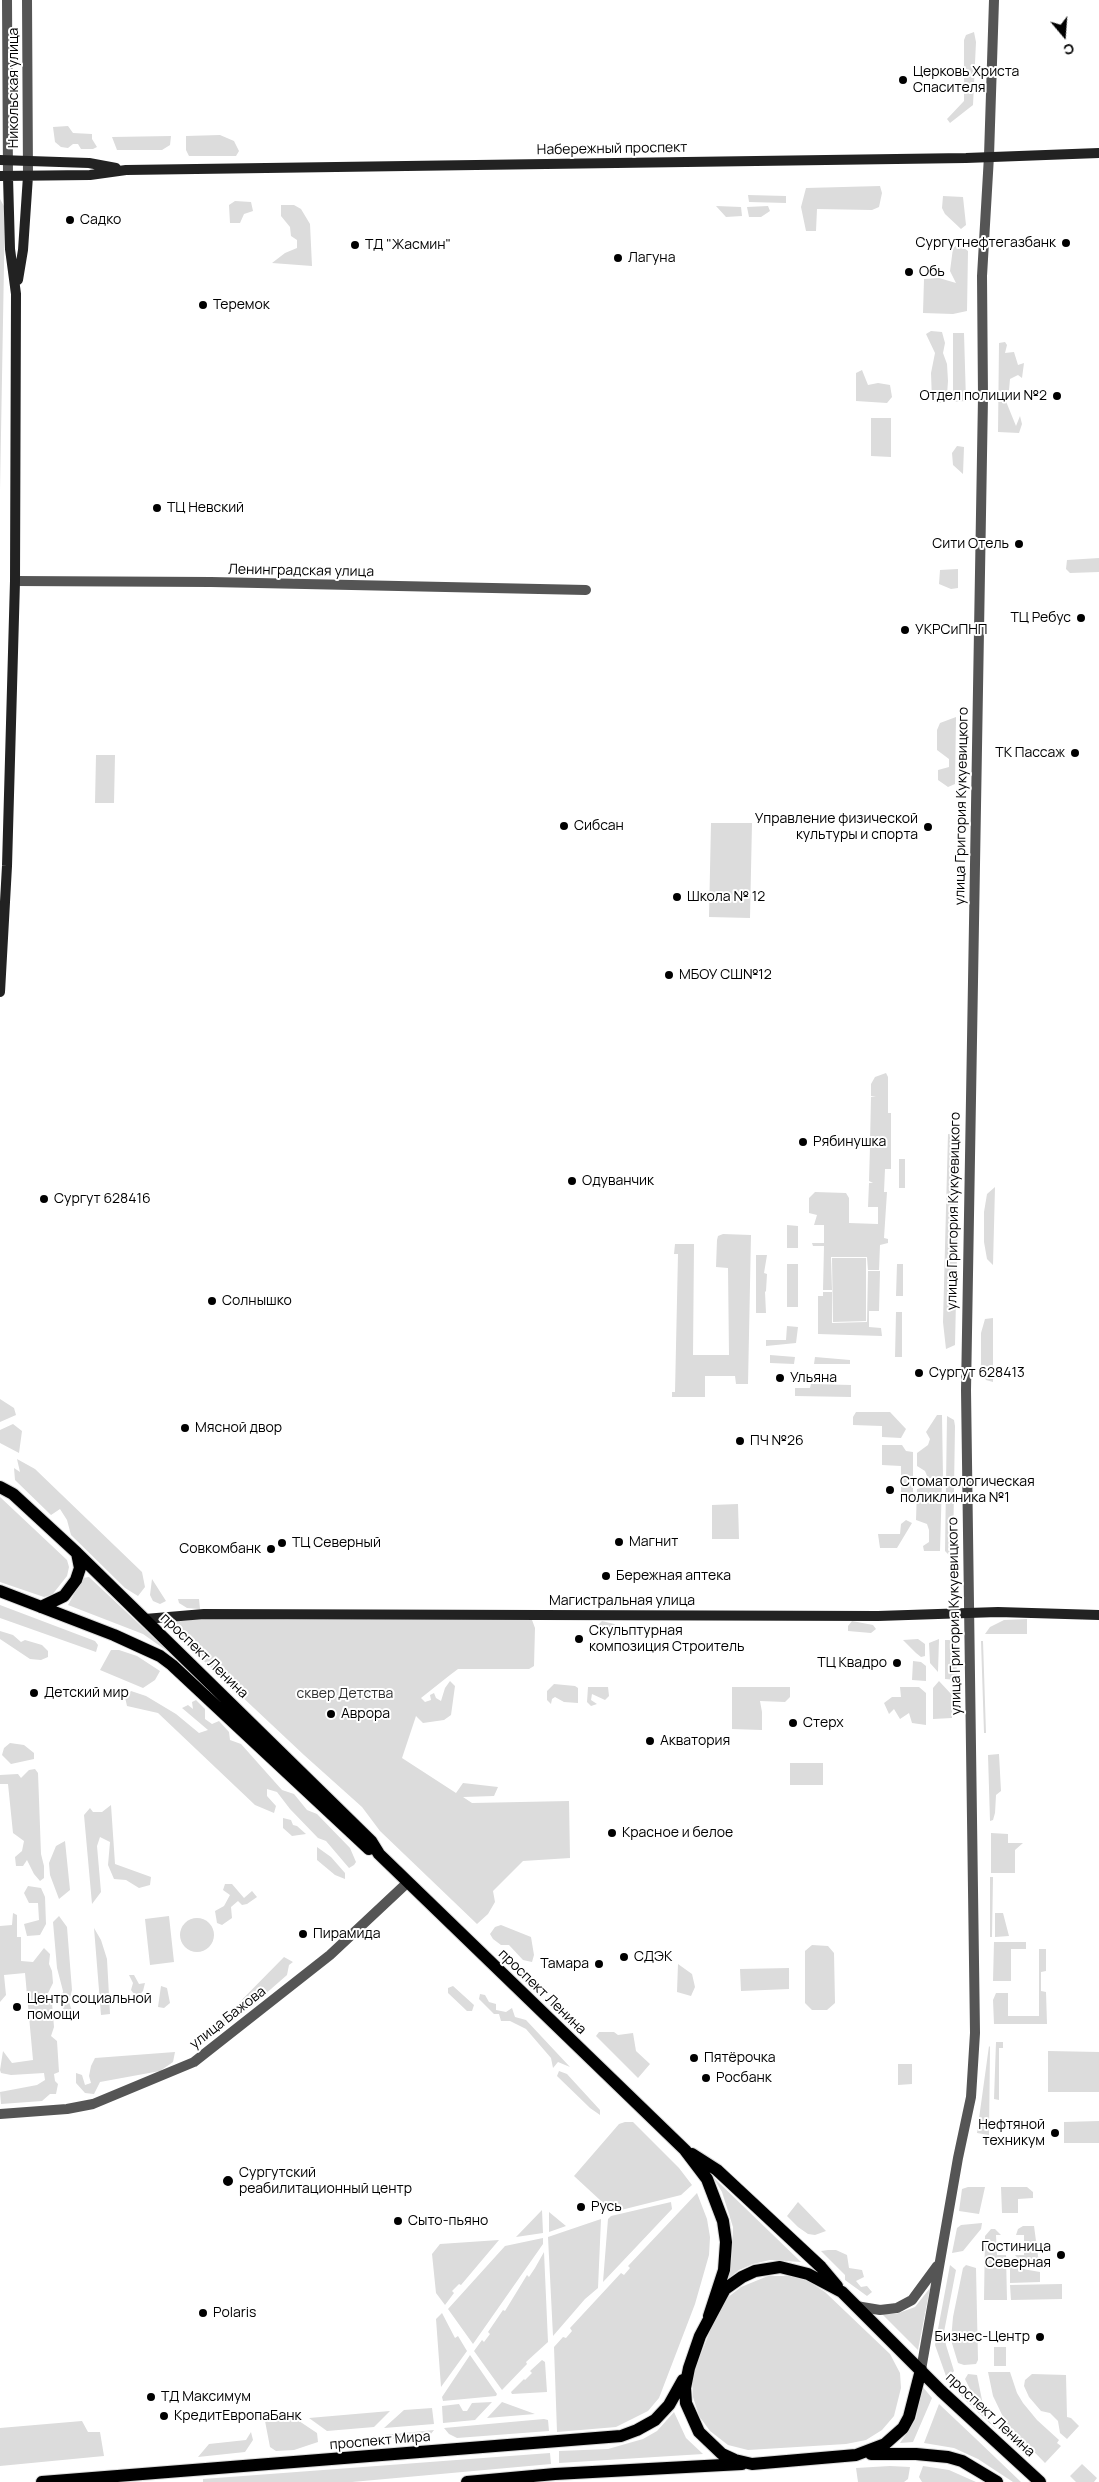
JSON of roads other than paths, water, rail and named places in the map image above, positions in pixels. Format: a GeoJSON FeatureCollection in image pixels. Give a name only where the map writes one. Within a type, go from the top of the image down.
{"type":"FeatureCollection","features":[{"type":"Feature","properties":{"kind":"main road","name":"Набережный проспект"},"geometry":{"type":"LineString","coordinates":[[4,176],[90,175],[126,170],[214,170],[389,165],[1099,153]]}},
{"type":"Feature","properties":{"kind":"main road","name":"Набережный проспект"},"geometry":{"type":"LineString","coordinates":[[4,161],[89,163],[126,170]]}},
{"type":"Feature","properties":{"kind":"main road"},"geometry":{"type":"LineString","coordinates":[[0,992],[7,871],[15,581],[16,294],[10,250],[4,176]]}},
{"type":"Feature","properties":{"kind":"main road"},"geometry":{"type":"LineString","coordinates":[[16,294],[23,250],[28,176]]}},
{"type":"Feature","properties":{"kind":"main road"},"geometry":{"type":"LineString","coordinates":[[0,1480],[13,1494]]}},
{"type":"Feature","properties":{"kind":"main road","name":"проспект Ленина"},"geometry":{"type":"LineString","coordinates":[[0,1487],[13,1494],[77,1553],[371,1841],[379,1854],[685,2150],[710,2186],[723,2221],[726,2242],[724,2270],[709,2316]]}},
{"type":"Feature","properties":{"kind":"main road"},"geometry":{"type":"LineString","coordinates":[[40,1607],[64,1596],[76,1580],[80,1568],[77,1553]]}},
{"type":"Feature","properties":{"kind":"main road","name":"проспект Ленина"},"geometry":{"type":"LineString","coordinates":[[0,1592],[114,1634],[146,1649],[172,1665],[365,1847],[379,1854]]}},
{"type":"Feature","properties":{"kind":"main road","name":"Магистральная улица"},"geometry":{"type":"LineString","coordinates":[[145,1619],[204,1614],[868,1616],[998,1612],[1099,1615]]}},
{"type":"Feature","properties":{"kind":"main road","name":"проспект Ленина"},"geometry":{"type":"LineString","coordinates":[[685,2150],[717,2170],[821,2267],[842,2292],[921,2370],[1040,2482]]}},
{"type":"Feature","properties":{"kind":"main road"},"geometry":{"type":"LineString","coordinates":[[752,2464],[722,2454],[698,2432],[686,2403],[685,2388],[688,2368],[709,2316],[725,2289],[742,2277],[755,2271],[780,2267],[808,2274],[842,2292]]}},
{"type":"Feature","properties":{"kind":"main road","name":"проспект Мира"},"geometry":{"type":"LineString","coordinates":[[42,2482],[621,2436],[637,2430],[654,2420],[669,2405],[688,2368]]}},
{"type":"Feature","properties":{"kind":"main road"},"geometry":{"type":"LineString","coordinates":[[856,2455],[885,2444],[903,2428],[909,2417],[921,2370]]}},
{"type":"Feature","properties":{"kind":"main road"},"geometry":{"type":"LineString","coordinates":[[467,2482],[555,2474],[752,2464],[856,2455],[892,2454],[948,2457],[962,2461],[997,2482]]}},
{"type":"Feature","properties":{"kind":"street","name":"Никольская улица"},"geometry":{"type":"LineString","coordinates":[[4,176],[7,0]]}},
{"type":"Feature","properties":{"kind":"street","name":"Никольская улица"},"geometry":{"type":"LineString","coordinates":[[27,0],[28,176]]}},
{"type":"Feature","properties":{"kind":"street","name":"улица Григория Кукуевицкого"},"geometry":{"type":"LineString","coordinates":[[921,2370],[939,2263],[971,2097],[974,2058],[972,1739],[967,1614],[966,1390],[983,397],[982,276],[989,156],[994,0]]}},
{"type":"Feature","properties":{"kind":"street","name":"Ленинградская улица"},"geometry":{"type":"LineString","coordinates":[[15,581],[211,582],[586,590]]}},
{"type":"Feature","properties":{"kind":"street","name":"улица Бажова"},"geometry":{"type":"LineString","coordinates":[[0,2114],[67,2109],[93,2104],[194,2062],[330,1955],[408,1882]]}},
{"type":"Feature","properties":{"kind":"street","name":"улица Григория Кукуевицкого"},"geometry":{"type":"LineString","coordinates":[[856,2306],[880,2310],[897,2308],[912,2300],[939,2263]]}},
{"type":"Feature","properties":{"kind":"place","name":"Церковь Христа Спасителя"},"geometry":{"type":"Point","coordinates":[903,80]}},
{"type":"Feature","properties":{"kind":"place","name":"Садко"},"geometry":{"type":"Point","coordinates":[70,220]}},
{"type":"Feature","properties":{"kind":"place","name":"Сургутнефтегазбанк"},"geometry":{"type":"Point","coordinates":[1066,243]}},
{"type":"Feature","properties":{"kind":"place","name":"ТД \"Жасмин\""},"geometry":{"type":"Point","coordinates":[355,245]}},
{"type":"Feature","properties":{"kind":"place","name":"Лагуна"},"geometry":{"type":"Point","coordinates":[618,258]}},
{"type":"Feature","properties":{"kind":"place","name":"Обь"},"geometry":{"type":"Point","coordinates":[909,272]}},
{"type":"Feature","properties":{"kind":"place","name":"Теремок"},"geometry":{"type":"Point","coordinates":[203,305]}},
{"type":"Feature","properties":{"kind":"place","name":"Отдел полиции №2"},"geometry":{"type":"Point","coordinates":[1057,396]}},
{"type":"Feature","properties":{"kind":"place","name":"ТЦ Невский"},"geometry":{"type":"Point","coordinates":[157,508]}},
{"type":"Feature","properties":{"kind":"place","name":"Сити Отель"},"geometry":{"type":"Point","coordinates":[1019,544]}},
{"type":"Feature","properties":{"kind":"place","name":"ТЦ Ребус"},"geometry":{"type":"Point","coordinates":[1081,618]}},
{"type":"Feature","properties":{"kind":"place","name":"УКРСиПНП"},"geometry":{"type":"Point","coordinates":[905,630]}},
{"type":"Feature","properties":{"kind":"place","name":"ТК Пассаж"},"geometry":{"type":"Point","coordinates":[1075,753]}},
{"type":"Feature","properties":{"kind":"place","name":"Сибсан"},"geometry":{"type":"Point","coordinates":[564,826]}},
{"type":"Feature","properties":{"kind":"place","name":"Управление физической культуры и спорта"},"geometry":{"type":"Point","coordinates":[928,827]}},
{"type":"Feature","properties":{"kind":"place","name":"Школа № 12"},"geometry":{"type":"Point","coordinates":[677,897]}},
{"type":"Feature","properties":{"kind":"place","name":"МБОУ СШ№12"},"geometry":{"type":"Point","coordinates":[669,975]}},
{"type":"Feature","properties":{"kind":"place","name":"Рябинушка"},"geometry":{"type":"Point","coordinates":[803,1142]}},
{"type":"Feature","properties":{"kind":"place","name":"Одуванчик"},"geometry":{"type":"Point","coordinates":[572,1181]}},
{"type":"Feature","properties":{"kind":"place","name":"Сургут 628416"},"geometry":{"type":"Point","coordinates":[44,1199]}},
{"type":"Feature","properties":{"kind":"place","name":"Солнышко"},"geometry":{"type":"Point","coordinates":[212,1301]}},
{"type":"Feature","properties":{"kind":"place","name":"Сургут 628413"},"geometry":{"type":"Point","coordinates":[919,1373]}},
{"type":"Feature","properties":{"kind":"place","name":"Ульяна"},"geometry":{"type":"Point","coordinates":[780,1378]}},
{"type":"Feature","properties":{"kind":"place","name":"Мясной двор"},"geometry":{"type":"Point","coordinates":[185,1428]}},
{"type":"Feature","properties":{"kind":"place","name":"ПЧ №26"},"geometry":{"type":"Point","coordinates":[740,1441]}},
{"type":"Feature","properties":{"kind":"place","name":"Стоматологическая поликлиника №1"},"geometry":{"type":"Point","coordinates":[890,1490]}},
{"type":"Feature","properties":{"kind":"place","name":"Магнит"},"geometry":{"type":"Point","coordinates":[619,1542]}},
{"type":"Feature","properties":{"kind":"place","name":"ТЦ Северный"},"geometry":{"type":"Point","coordinates":[282,1543]}},
{"type":"Feature","properties":{"kind":"place","name":"Совкомбанк"},"geometry":{"type":"Point","coordinates":[271,1549]}},
{"type":"Feature","properties":{"kind":"place","name":"Бережная аптека"},"geometry":{"type":"Point","coordinates":[606,1576]}},
{"type":"Feature","properties":{"kind":"place","name":"Скульптурная композиция Строитель"},"geometry":{"type":"Point","coordinates":[579,1639]}},
{"type":"Feature","properties":{"kind":"place","name":"ТЦ Квадро"},"geometry":{"type":"Point","coordinates":[897,1663]}},
{"type":"Feature","properties":{"kind":"place","name":"Детский мир"},"geometry":{"type":"Point","coordinates":[34,1693]}},
{"type":"Feature","properties":{"kind":"place","name":"Аврора"},"geometry":{"type":"Point","coordinates":[331,1714]}},
{"type":"Feature","properties":{"kind":"place","name":"Стерх"},"geometry":{"type":"Point","coordinates":[793,1723]}},
{"type":"Feature","properties":{"kind":"place","name":"Акватория"},"geometry":{"type":"Point","coordinates":[650,1741]}},
{"type":"Feature","properties":{"kind":"place","name":"Красное и белое"},"geometry":{"type":"Point","coordinates":[612,1833]}},
{"type":"Feature","properties":{"kind":"place","name":"Пирамида"},"geometry":{"type":"Point","coordinates":[303,1934]}},
{"type":"Feature","properties":{"kind":"place","name":"СДЭК"},"geometry":{"type":"Point","coordinates":[624,1957]}},
{"type":"Feature","properties":{"kind":"place","name":"Тамара"},"geometry":{"type":"Point","coordinates":[599,1964]}},
{"type":"Feature","properties":{"kind":"place","name":"Центр социальной помощи"},"geometry":{"type":"Point","coordinates":[17,2007]}},
{"type":"Feature","properties":{"kind":"place","name":"Пятёрочка"},"geometry":{"type":"Point","coordinates":[694,2058]}},
{"type":"Feature","properties":{"kind":"place","name":"Росбанк"},"geometry":{"type":"Point","coordinates":[706,2078]}},
{"type":"Feature","properties":{"kind":"place","name":"Нефтяной техникум"},"geometry":{"type":"Point","coordinates":[1055,2133]}},
{"type":"Feature","properties":{"kind":"place","name":"Сургутский реабилитационный центр"},"geometry":{"type":"Point","coordinates":[228,2181]}},
{"type":"Feature","properties":{"kind":"place","name":"Русь"},"geometry":{"type":"Point","coordinates":[581,2207]}},
{"type":"Feature","properties":{"kind":"place","name":"Сыто-пьяно"},"geometry":{"type":"Point","coordinates":[398,2221]}},
{"type":"Feature","properties":{"kind":"place","name":"Гостиница Северная"},"geometry":{"type":"Point","coordinates":[1061,2255]}},
{"type":"Feature","properties":{"kind":"place","name":"Polaris"},"geometry":{"type":"Point","coordinates":[203,2313]}},
{"type":"Feature","properties":{"kind":"place","name":"Бизнес-Центр"},"geometry":{"type":"Point","coordinates":[1040,2337]}},
{"type":"Feature","properties":{"kind":"place","name":"ТД Максимум"},"geometry":{"type":"Point","coordinates":[151,2397]}},
{"type":"Feature","properties":{"kind":"place","name":"КредитЕвропаБанк"},"geometry":{"type":"Point","coordinates":[164,2416]}},
{"type":"Feature","properties":{"kind":"park label","name":"сквер Детства"},"geometry":{"type":"Point","coordinates":[345,1694]}}]}
